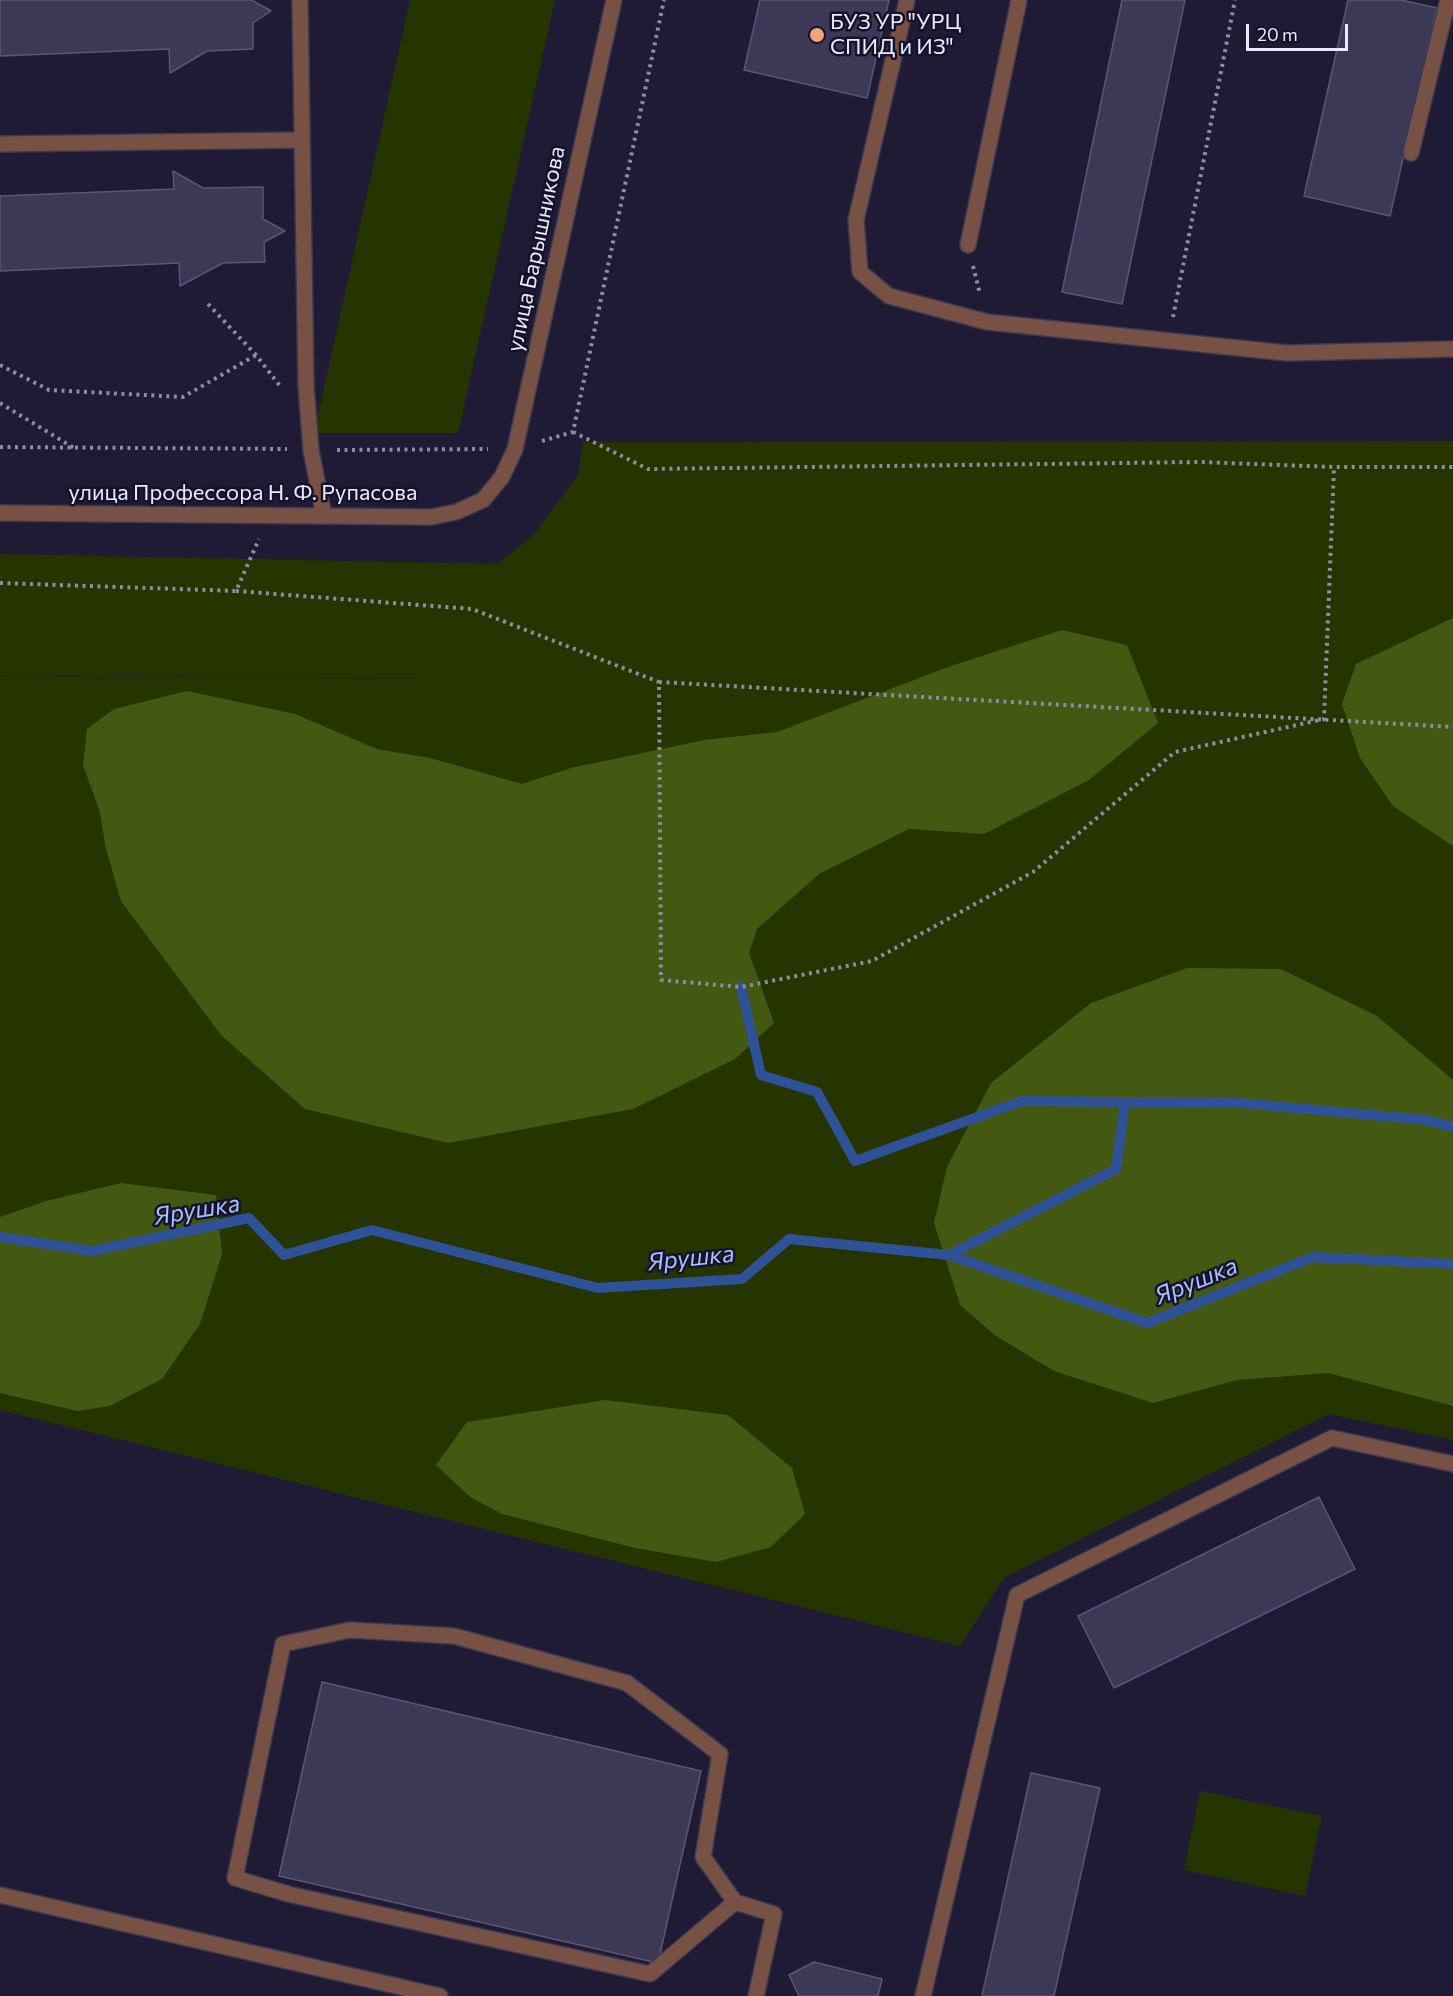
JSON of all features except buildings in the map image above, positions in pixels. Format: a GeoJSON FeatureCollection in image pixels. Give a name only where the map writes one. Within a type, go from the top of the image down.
{"type":"FeatureCollection","features":[{"type":"Feature","properties":{"kind":"street"},"geometry":{"type":"LineString","coordinates":[[300,0],[306,385],[311,450],[324,516]]}},
{"type":"Feature","properties":{"kind":"street","name":"улица Барышникова"},"geometry":{"type":"LineString","coordinates":[[483,500],[502,477],[515,450],[614,0]]}},
{"type":"Feature","properties":{"kind":"street"},"geometry":{"type":"LineString","coordinates":[[907,0],[856,220],[860,273],[889,296],[987,322],[1168,341],[1287,352],[1453,349]]}},
{"type":"Feature","properties":{"kind":"street"},"geometry":{"type":"LineString","coordinates":[[968,245],[1019,0]]}},
{"type":"Feature","properties":{"kind":"street"},"geometry":{"type":"LineString","coordinates":[[1411,153],[1448,0]]}},
{"type":"Feature","properties":{"kind":"street"},"geometry":{"type":"LineString","coordinates":[[0,144],[302,140]]}},
{"type":"Feature","properties":{"kind":"street","name":"улица Профессора Н. Ф. Рупасова"},"geometry":{"type":"LineString","coordinates":[[0,513],[432,517],[456,512],[483,500]]}},
{"type":"Feature","properties":{"kind":"street"},"geometry":{"type":"LineString","coordinates":[[923,1996],[1017,1595],[1332,1437],[1453,1464]]}},
{"type":"Feature","properties":{"kind":"street"},"geometry":{"type":"LineString","coordinates":[[735,1902],[650,1974],[288,1893],[236,1878],[283,1644],[350,1630],[454,1636],[627,1683],[720,1754],[703,1857],[735,1902],[774,1914],[756,1996]]}},
{"type":"Feature","properties":{"kind":"street"},"geometry":{"type":"LineString","coordinates":[[0,1895],[440,1996]]}},
{"type":"Feature","properties":{"kind":"path"},"geometry":{"type":"LineString","coordinates":[[573,432],[664,0]]}},
{"type":"Feature","properties":{"kind":"path"},"geometry":{"type":"LineString","coordinates":[[1168,341],[1235,0]]}},
{"type":"Feature","properties":{"kind":"path"},"geometry":{"type":"LineString","coordinates":[[968,245],[987,322]]}},
{"type":"Feature","properties":{"kind":"path"},"geometry":{"type":"LineString","coordinates":[[208,304],[256,355],[282,388]]}},
{"type":"Feature","properties":{"kind":"path"},"geometry":{"type":"LineString","coordinates":[[0,366],[49,390],[183,397],[256,355]]}},
{"type":"Feature","properties":{"kind":"path"},"geometry":{"type":"LineString","coordinates":[[0,403],[75,448]]}},
{"type":"Feature","properties":{"kind":"path"},"geometry":{"type":"LineString","coordinates":[[0,447],[515,450],[573,432],[648,470],[1202,462],[1334,467],[1453,467]]}},
{"type":"Feature","properties":{"kind":"path"},"geometry":{"type":"LineString","coordinates":[[1323,719],[1334,467]]}},
{"type":"Feature","properties":{"kind":"path"},"geometry":{"type":"LineString","coordinates":[[236,591],[270,515]]}},
{"type":"Feature","properties":{"kind":"path"},"geometry":{"type":"LineString","coordinates":[[0,583],[236,591],[471,609],[659,682],[1453,727]]}},
{"type":"Feature","properties":{"kind":"path"},"geometry":{"type":"LineString","coordinates":[[659,682],[662,980],[741,987],[872,961],[1033,872],[1175,752],[1323,719]]}},
{"type":"Feature","properties":{"kind":"green space"},"geometry":{"type":"Polygon","coordinates":[[[410,0],[555,0],[458,433],[314,433],[410,0]]]}},
{"type":"Feature","properties":{"kind":"green space"},"geometry":{"type":"Polygon","coordinates":[[[1453,441],[1453,1440],[1329,1414],[1004,1578],[960,1646],[0,1410],[0,676],[469,679],[0,675],[0,554],[498,564],[535,533],[578,475],[583,442],[1453,441]]]}},
{"type":"Feature","properties":{"kind":"green space"},"geometry":{"type":"Polygon","coordinates":[[[1453,618],[1453,846],[1393,806],[1360,758],[1342,704],[1356,664],[1453,618]]]}},
{"type":"Feature","properties":{"kind":"green space"},"geometry":{"type":"Polygon","coordinates":[[[1062,630],[1127,645],[1158,723],[1089,780],[984,834],[909,829],[819,874],[757,929],[749,953],[774,1023],[735,1059],[633,1109],[448,1143],[305,1109],[221,1035],[121,901],[105,845],[100,812],[83,765],[87,729],[114,709],[187,691],[295,714],[377,749],[430,758],[522,784],[571,768],[704,740],[777,732],[951,666],[1062,630]]]}},
{"type":"Feature","properties":{"kind":"green space"},"geometry":{"type":"Polygon","coordinates":[[[1187,968],[1281,969],[1377,1016],[1453,1080],[1453,1406],[1328,1373],[1237,1380],[1153,1403],[1054,1371],[996,1336],[960,1305],[934,1223],[947,1167],[991,1083],[1091,1003],[1187,968]]]}},
{"type":"Feature","properties":{"kind":"green space"},"geometry":{"type":"Polygon","coordinates":[[[121,1183],[216,1195],[222,1254],[200,1324],[162,1379],[110,1406],[77,1411],[0,1393],[0,1217],[46,1201],[121,1183]]]}},
{"type":"Feature","properties":{"kind":"green space"},"geometry":{"type":"Polygon","coordinates":[[[605,1400],[728,1415],[792,1468],[805,1514],[771,1547],[716,1562],[635,1548],[502,1514],[470,1497],[436,1465],[467,1422],[605,1400]]]}},
{"type":"Feature","properties":{"kind":"green space"},"geometry":{"type":"Polygon","coordinates":[[[1200,1791],[1322,1816],[1305,1896],[1184,1870],[1200,1791]]]}},
{"type":"Feature","properties":{"kind":"waterway"},"geometry":{"type":"LineString","coordinates":[[741,987],[761,1075],[817,1092],[855,1161],[1022,1101],[1240,1103],[1427,1120],[1453,1127]]}},
{"type":"Feature","properties":{"kind":"waterway"},"geometry":{"type":"LineString","coordinates":[[949,1255],[1116,1169],[1125,1102]]}},
{"type":"Feature","properties":{"kind":"waterway","name":"Ярушка"},"geometry":{"type":"LineString","coordinates":[[0,1237],[92,1251],[249,1218],[284,1255],[372,1230],[598,1288],[742,1279],[789,1239],[949,1255],[1147,1323],[1313,1257],[1453,1264]]}},
{"type":"Feature","properties":{"kind":"place","name":"БУЗ УР \"УРЦ СПИД и ИЗ\""},"geometry":{"type":"Point","coordinates":[817,35]}}]}
